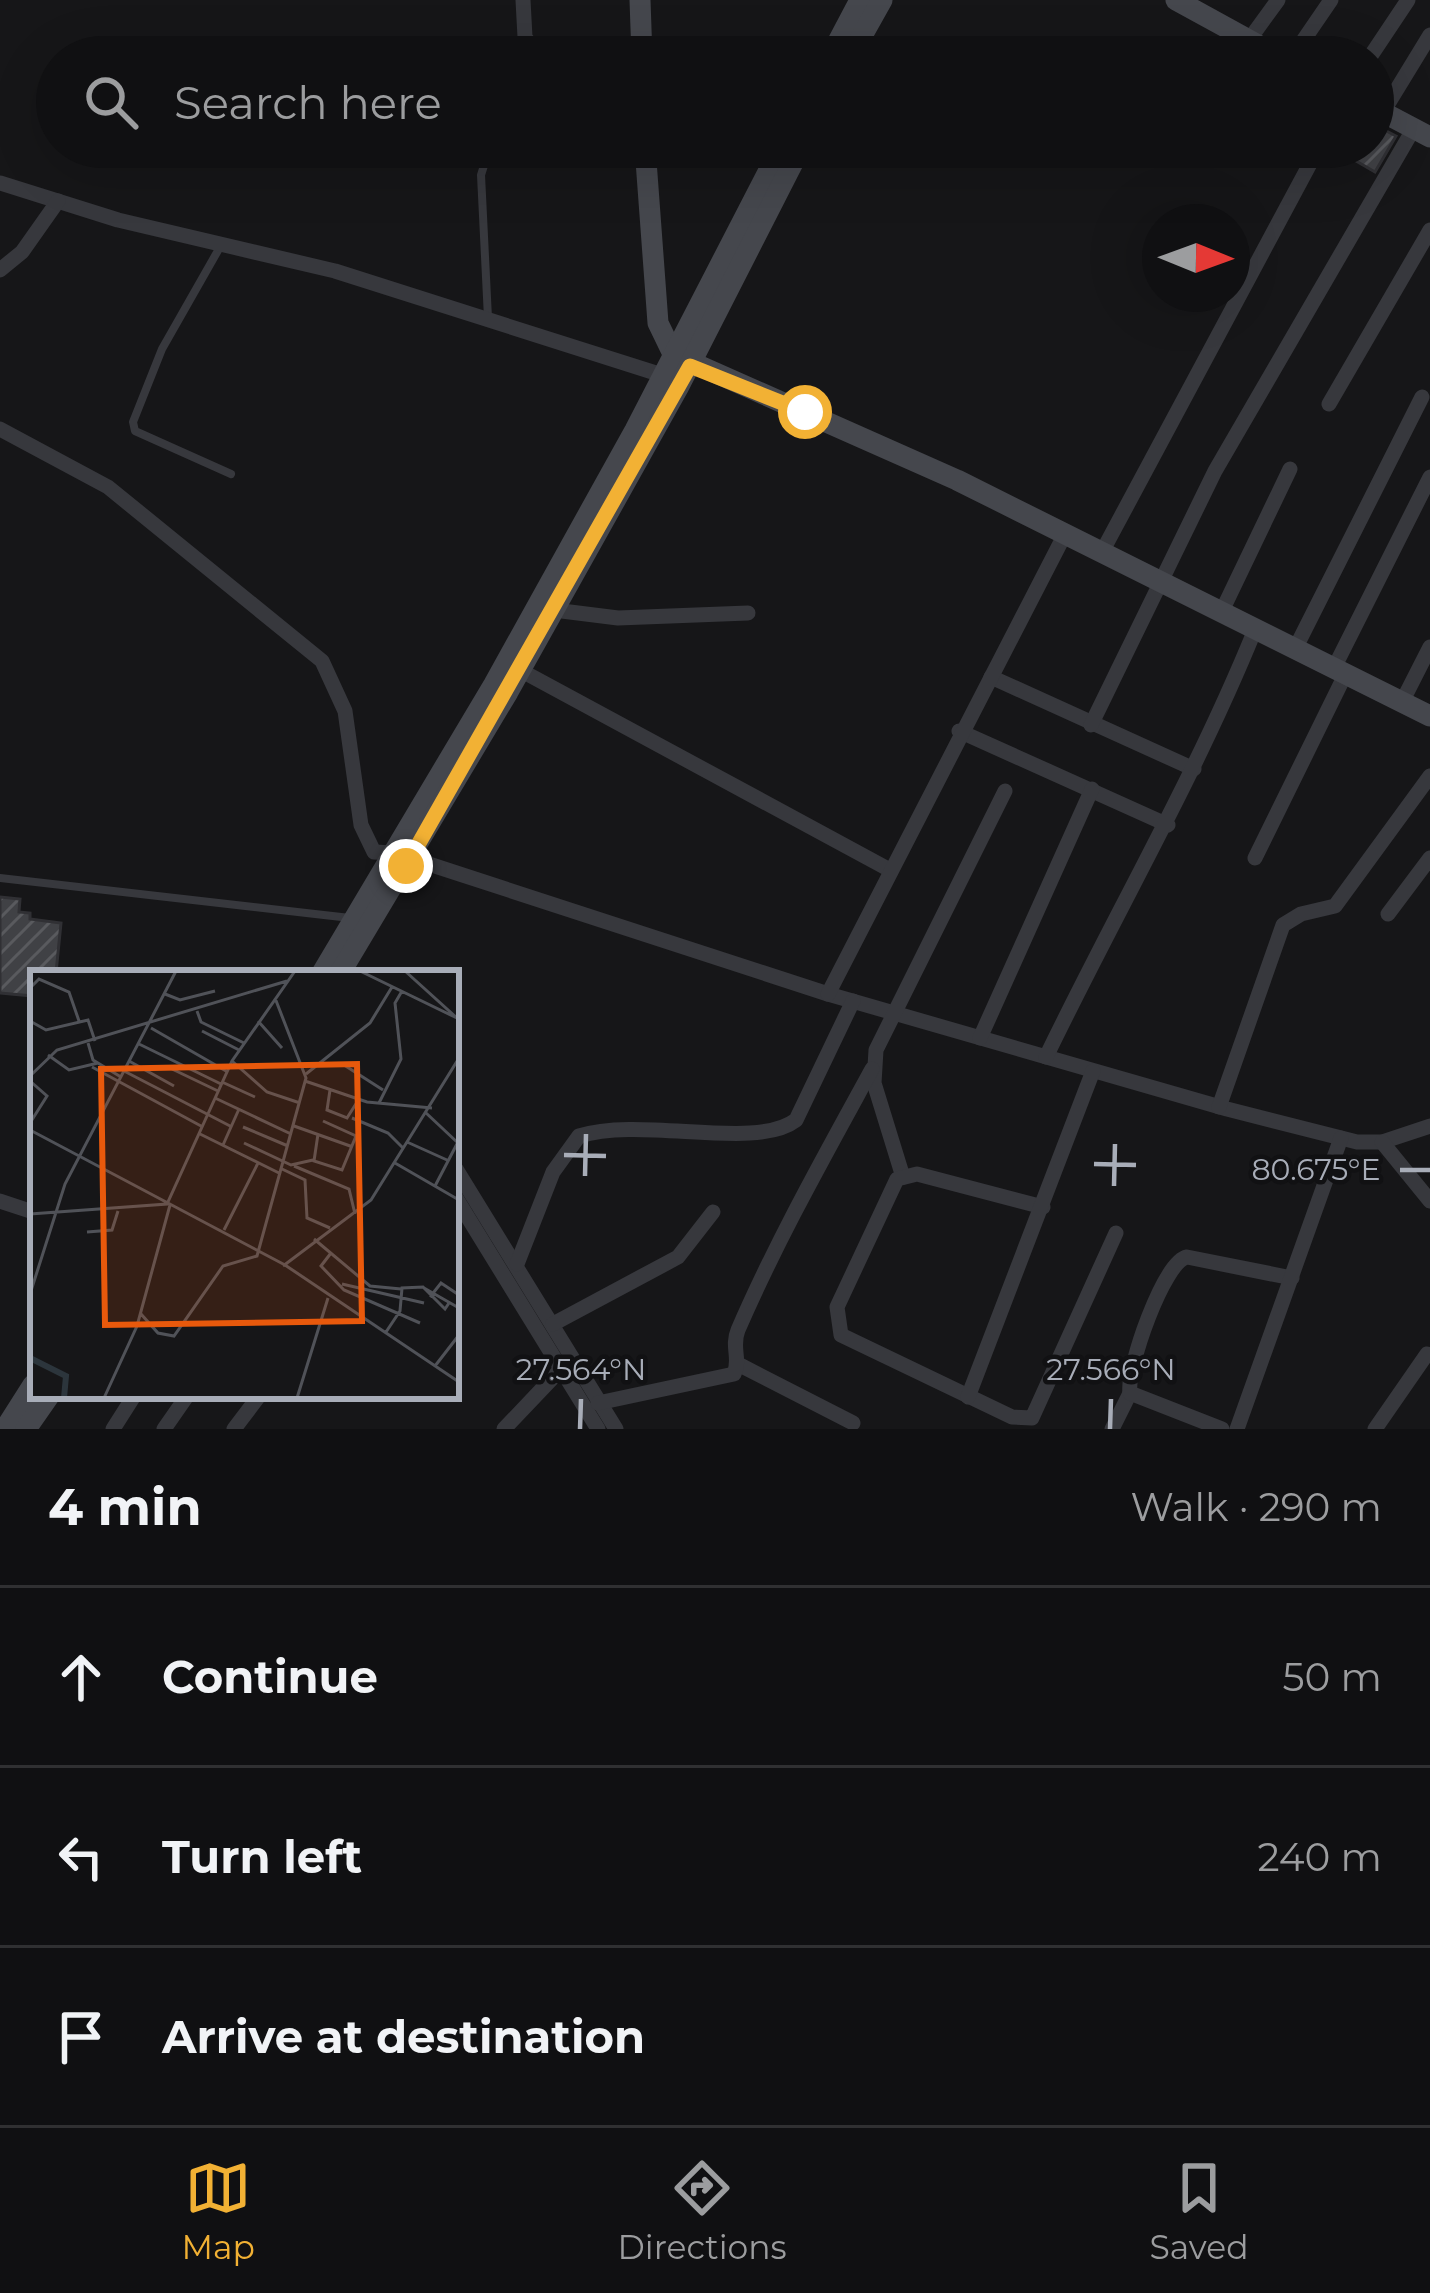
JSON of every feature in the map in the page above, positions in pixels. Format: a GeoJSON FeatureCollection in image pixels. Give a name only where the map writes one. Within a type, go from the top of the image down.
{"type":"FeatureCollection","features":[{"type":"Feature","properties":{"kind":"street"},"geometry":{"type":"LineString","coordinates":[[523,0],[525,36]]}},
{"type":"Feature","properties":{"kind":"street"},"geometry":{"type":"LineString","coordinates":[[640,0],[641,36]]}},
{"type":"Feature","properties":{"kind":"street"},"geometry":{"type":"LineString","coordinates":[[841,36],[860,0]]}},
{"type":"Feature","properties":{"kind":"street"},"geometry":{"type":"LineString","coordinates":[[862,36],[882,0]]}},
{"type":"Feature","properties":{"kind":"street"},"geometry":{"type":"LineString","coordinates":[[1176,0],[1242,36]]}},
{"type":"Feature","properties":{"kind":"street"},"geometry":{"type":"LineString","coordinates":[[1252,36],[1278,0]]}},
{"type":"Feature","properties":{"kind":"street"},"geometry":{"type":"LineString","coordinates":[[1306,36],[1331,0]]}},
{"type":"Feature","properties":{"kind":"street"},"geometry":{"type":"LineString","coordinates":[[1384,36],[1408,0]]}},
{"type":"Feature","properties":{"kind":"street"},"geometry":{"type":"LineString","coordinates":[[1394,86],[1430,34]]}},
{"type":"Feature","properties":{"kind":"street"},"geometry":{"type":"LineString","coordinates":[[1091,725],[1163,586],[1215,471],[1422,132],[1394,117]]}},
{"type":"Feature","properties":{"kind":"street"},"geometry":{"type":"LineString","coordinates":[[645,168],[658,323],[681,360],[957,480],[1430,716]]}},
{"type":"Feature","properties":{"kind":"street"},"geometry":{"type":"LineString","coordinates":[[324,970],[355,918],[403,856],[554,610],[772,168]]}},
{"type":"Feature","properties":{"kind":"street"},"geometry":{"type":"LineString","coordinates":[[342,970],[662,375],[681,360],[789,168]]}},
{"type":"Feature","properties":{"kind":"street"},"geometry":{"type":"LineString","coordinates":[[1102,552],[1308,168]]}},
{"type":"Feature","properties":{"kind":"street"},"geometry":{"type":"LineString","coordinates":[[0,183],[335,271],[662,375]]}},
{"type":"Feature","properties":{"kind":"street"},"geometry":{"type":"LineString","coordinates":[[0,270],[22,252],[58,201]]}},
{"type":"Feature","properties":{"kind":"street"},"geometry":{"type":"LineString","coordinates":[[1329,404],[1430,230]]}},
{"type":"Feature","properties":{"kind":"street"},"geometry":{"type":"LineString","coordinates":[[1294,651],[1422,397]]}},
{"type":"Feature","properties":{"kind":"street"},"geometry":{"type":"LineString","coordinates":[[0,429],[108,487],[322,661],[349,725],[364,838],[374,852],[403,856],[828,994],[1219,1107],[1341,1138],[1382,1142],[1430,1126]]}},
{"type":"Feature","properties":{"kind":"street"},"geometry":{"type":"LineString","coordinates":[[1221,613],[1290,469]]}},
{"type":"Feature","properties":{"kind":"street"},"geometry":{"type":"LineString","coordinates":[[1256,858],[1430,477]]}},
{"type":"Feature","properties":{"kind":"street"},"geometry":{"type":"LineString","coordinates":[[828,994],[959,731],[1065,534]]}},
{"type":"Feature","properties":{"kind":"street"},"geometry":{"type":"LineString","coordinates":[[554,610],[618,618],[748,613]]}},
{"type":"Feature","properties":{"kind":"street"},"geometry":{"type":"LineString","coordinates":[[1046,1057],[1168,825],[1254,632]]}},
{"type":"Feature","properties":{"kind":"street"},"geometry":{"type":"LineString","coordinates":[[1403,700],[1430,647]]}},
{"type":"Feature","properties":{"kind":"street"},"geometry":{"type":"LineString","coordinates":[[520,670],[890,870]]}},
{"type":"Feature","properties":{"kind":"street"},"geometry":{"type":"LineString","coordinates":[[991,677],[1195,769]]}},
{"type":"Feature","properties":{"kind":"street"},"geometry":{"type":"LineString","coordinates":[[959,731],[1168,825]]}},
{"type":"Feature","properties":{"kind":"street"},"geometry":{"type":"LineString","coordinates":[[1219,1107],[1283,925],[1335,906],[1430,776]]}},
{"type":"Feature","properties":{"kind":"street"},"geometry":{"type":"LineString","coordinates":[[980,1038],[1092,789]]}},
{"type":"Feature","properties":{"kind":"street"},"geometry":{"type":"LineString","coordinates":[[853,1423],[738,1364],[733,1344],[771,1255],[872,1069],[894,1012],[1005,791]]}},
{"type":"Feature","properties":{"kind":"street"},"geometry":{"type":"LineString","coordinates":[[1388,914],[1430,858]]}},
{"type":"Feature","properties":{"kind":"street"},"geometry":{"type":"LineString","coordinates":[[518,1264],[553,1172],[579,1136],[632,1125],[749,1135],[788,1126],[796,1120],[853,1001]]}},
{"type":"Feature","properties":{"kind":"street"},"geometry":{"type":"LineString","coordinates":[[872,1069],[903,1177]]}},
{"type":"Feature","properties":{"kind":"street"},"geometry":{"type":"LineString","coordinates":[[968,1397],[1093,1071]]}},
{"type":"Feature","properties":{"kind":"street"},"geometry":{"type":"LineString","coordinates":[[1237,1429],[1341,1138]]}},
{"type":"Feature","properties":{"kind":"street"},"geometry":{"type":"LineString","coordinates":[[1382,1142],[1430,1202]]}},
{"type":"Feature","properties":{"kind":"street"},"geometry":{"type":"LineString","coordinates":[[1043,1207],[917,1174],[892,1184],[836,1322],[849,1343],[1022,1420],[1040,1409],[1117,1233]]}},
{"type":"Feature","properties":{"kind":"street"},"geometry":{"type":"LineString","coordinates":[[459,1175],[616,1429]]}},
{"type":"Feature","properties":{"kind":"street"},"geometry":{"type":"LineString","coordinates":[[0,1202],[30,1211]]}},
{"type":"Feature","properties":{"kind":"street"},"geometry":{"type":"LineString","coordinates":[[459,1203],[598,1429]]}},
{"type":"Feature","properties":{"kind":"street"},"geometry":{"type":"LineString","coordinates":[[553,1324],[678,1257],[713,1212]]}},
{"type":"Feature","properties":{"kind":"street"},"geometry":{"type":"LineString","coordinates":[[1112,1429],[1130,1393],[1130,1369],[1177,1258],[1292,1277]]}},
{"type":"Feature","properties":{"kind":"street"},"geometry":{"type":"LineString","coordinates":[[1375,1429],[1427,1354]]}},
{"type":"Feature","properties":{"kind":"street"},"geometry":{"type":"LineString","coordinates":[[598,1403],[727,1377],[738,1364]]}},
{"type":"Feature","properties":{"kind":"street"},"geometry":{"type":"LineString","coordinates":[[504,1429],[561,1369]]}},
{"type":"Feature","properties":{"kind":"street"},"geometry":{"type":"LineString","coordinates":[[4,1429],[30,1389]]}},
{"type":"Feature","properties":{"kind":"street"},"geometry":{"type":"LineString","coordinates":[[1130,1393],[1222,1429]]}},
{"type":"Feature","properties":{"kind":"street"},"geometry":{"type":"LineString","coordinates":[[26,1429],[47,1399]]}},
{"type":"Feature","properties":{"kind":"street"},"geometry":{"type":"LineString","coordinates":[[113,1429],[132,1399]]}},
{"type":"Feature","properties":{"kind":"street"},"geometry":{"type":"LineString","coordinates":[[164,1429],[186,1399]]}},
{"type":"Feature","properties":{"kind":"street"},"geometry":{"type":"LineString","coordinates":[[234,1429],[257,1399]]}},
{"type":"Feature","properties":{"kind":"lane"},"geometry":{"type":"LineString","coordinates":[[484,168],[488,318]]}},
{"type":"Feature","properties":{"kind":"lane"},"geometry":{"type":"LineString","coordinates":[[221,244],[162,349],[133,422],[135,430],[231,475]]}},
{"type":"Feature","properties":{"kind":"lane"},"geometry":{"type":"LineString","coordinates":[[0,878],[355,918]]}},
{"type":"Feature","properties":{"kind":"building"},"geometry":{"type":"Polygon","coordinates":[[[0,897],[20,899],[19,912],[30,913],[30,919],[61,923],[56,970],[30,970],[30,996],[0,993],[0,897]]]}},
{"type":"Feature","properties":{"kind":"route"},"geometry":{"type":"LineString","coordinates":[[406,866],[690,366],[705,368],[805,412]]}}]}
